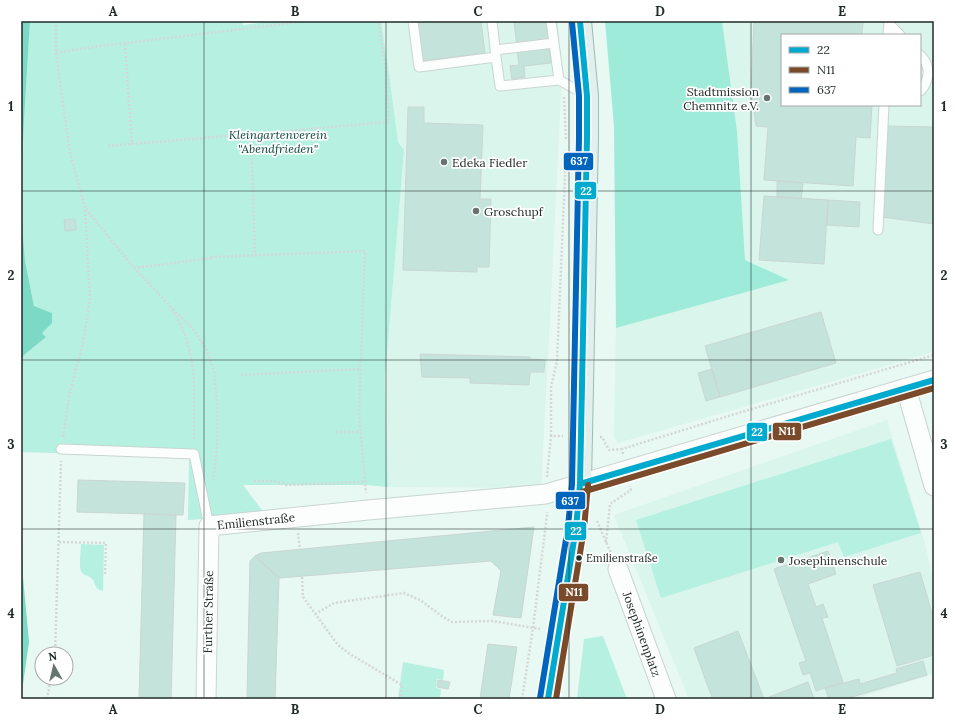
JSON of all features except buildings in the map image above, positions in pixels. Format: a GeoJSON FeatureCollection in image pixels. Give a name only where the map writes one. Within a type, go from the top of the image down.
{"type":"FeatureCollection","features":[{"type":"Feature","properties":{"kind":"main road"},"geometry":{"type":"LineString","coordinates":[[548,699],[576,528],[580,484],[587,172],[587,96],[580,21]]}},
{"type":"Feature","properties":{"kind":"street","name":"Emilienstraße"},"geometry":{"type":"LineString","coordinates":[[209,526],[546,494],[934,380]]}},
{"type":"Feature","properties":{"kind":"street"},"geometry":{"type":"LineString","coordinates":[[906,388],[934,486]]}},
{"type":"Feature","properties":{"kind":"street","name":"Further Straße"},"geometry":{"type":"LineString","coordinates":[[206,699],[209,526]]}},
{"type":"Feature","properties":{"kind":"street","name":"Josephinenplatz"},"geometry":{"type":"LineString","coordinates":[[618,569],[666,699]]}},
{"type":"Feature","properties":{"kind":"lane"},"geometry":{"type":"LineString","coordinates":[[414,21],[419,66],[554,44]]}},
{"type":"Feature","properties":{"kind":"lane"},"geometry":{"type":"LineString","coordinates":[[492,21],[500,86],[559,80],[587,96]]}},
{"type":"Feature","properties":{"kind":"lane"},"geometry":{"type":"LineString","coordinates":[[551,21],[559,80]]}},
{"type":"Feature","properties":{"kind":"lane"},"geometry":{"type":"LineString","coordinates":[[888,34],[889,22]]}},
{"type":"Feature","properties":{"kind":"lane"},"geometry":{"type":"LineString","coordinates":[[889,22],[899,34]]}},
{"type":"Feature","properties":{"kind":"lane"},"geometry":{"type":"LineString","coordinates":[[921,57],[928,68],[926,82],[921,90]]}},
{"type":"Feature","properties":{"kind":"lane"},"geometry":{"type":"LineString","coordinates":[[878,230],[884,106]]}},
{"type":"Feature","properties":{"kind":"lane"},"geometry":{"type":"LineString","coordinates":[[61,449],[194,454],[209,526]]}},
{"type":"Feature","properties":{"kind":"path"},"geometry":{"type":"LineString","coordinates":[[55,646],[61,449],[69,396],[83,343],[90,299],[85,208],[70,153],[56,53],[56,21]]}},
{"type":"Feature","properties":{"kind":"path"},"geometry":{"type":"LineString","coordinates":[[56,53],[85,48],[309,21]]}},
{"type":"Feature","properties":{"kind":"path"},"geometry":{"type":"LineString","coordinates":[[108,146],[389,122],[386,71],[378,21]]}},
{"type":"Feature","properties":{"kind":"path"},"geometry":{"type":"LineString","coordinates":[[125,44],[132,145]]}},
{"type":"Feature","properties":{"kind":"path"},"geometry":{"type":"LineString","coordinates":[[559,80],[564,95],[566,143]]}},
{"type":"Feature","properties":{"kind":"path"},"geometry":{"type":"LineString","coordinates":[[251,134],[255,255]]}},
{"type":"Feature","properties":{"kind":"path"},"geometry":{"type":"LineString","coordinates":[[551,436],[551,387],[557,361],[566,151]]}},
{"type":"Feature","properties":{"kind":"path"},"geometry":{"type":"LineString","coordinates":[[85,208],[134,268],[192,328],[206,348],[214,371],[217,402],[217,446],[213,484]]}},
{"type":"Feature","properties":{"kind":"path"},"geometry":{"type":"LineString","coordinates":[[134,268],[213,258],[212,257],[365,251],[358,413],[368,510]]}},
{"type":"Feature","properties":{"kind":"path"},"geometry":{"type":"LineString","coordinates":[[170,306],[180,323],[186,338],[192,362],[195,426],[194,454]]}},
{"type":"Feature","properties":{"kind":"path"},"geometry":{"type":"LineString","coordinates":[[241,375],[361,369]]}},
{"type":"Feature","properties":{"kind":"path"},"geometry":{"type":"LineString","coordinates":[[336,432],[361,432]]}},
{"type":"Feature","properties":{"kind":"path"},"geometry":{"type":"LineString","coordinates":[[254,481],[274,481],[286,485],[365,482]]}},
{"type":"Feature","properties":{"kind":"path"},"geometry":{"type":"LineString","coordinates":[[522,699],[533,628],[547,515],[546,494]]}},
{"type":"Feature","properties":{"kind":"path"},"geometry":{"type":"LineString","coordinates":[[596,521],[618,569]]}},
{"type":"Feature","properties":{"kind":"path"},"geometry":{"type":"LineString","coordinates":[[59,542],[106,543],[105,576]]}},
{"type":"Feature","properties":{"kind":"path"},"geometry":{"type":"LineString","coordinates":[[302,576],[303,597],[338,645],[350,654],[402,685],[400,699]]}},
{"type":"Feature","properties":{"kind":"path"},"geometry":{"type":"LineString","coordinates":[[315,614],[334,603],[404,593],[420,600],[452,622],[493,621],[559,632]]}},
{"type":"Feature","properties":{"kind":"path"},"geometry":{"type":"LineString","coordinates":[[47,699],[49,686]]}},
{"type":"Feature","properties":{"kind":"shaded area"},"geometry":{"type":"Polygon","coordinates":[[[21,21],[30,21],[21,190],[21,21]]]}},
{"type":"Feature","properties":{"kind":"shaded area"},"geometry":{"type":"Polygon","coordinates":[[[381,21],[558,21],[562,71],[541,488],[388,487],[385,378],[404,150],[398,142],[381,21]]]}},
{"type":"Feature","properties":{"kind":"shaded area"},"geometry":{"type":"Polygon","coordinates":[[[605,21],[722,21],[737,131],[745,260],[789,280],[616,328],[614,126],[605,21]]]}},
{"type":"Feature","properties":{"kind":"shaded area"},"geometry":{"type":"Polygon","coordinates":[[[722,21],[934,21],[934,352],[618,443],[614,437],[616,328],[787,279],[745,260],[737,131],[722,21]]]}},
{"type":"Feature","properties":{"kind":"shaded area"},"geometry":{"type":"Polygon","coordinates":[[[21,211],[25,261],[34,306],[52,313],[52,323],[42,333],[46,337],[23,356],[21,378],[21,211]]]}},
{"type":"Feature","properties":{"kind":"shaded area","name":"Josephinenschule"},"geometry":{"type":"Polygon","coordinates":[[[887,420],[924,540],[934,581],[934,674],[854,699],[689,699],[614,515],[887,420]]]}},
{"type":"Feature","properties":{"kind":"shaded area"},"geometry":{"type":"Polygon","coordinates":[[[21,480],[23,577],[29,642],[21,698],[21,480]]]}},
{"type":"Feature","properties":{"kind":"green space","name":"Kleingartenverein \"Abendfrieden\""},"geometry":{"type":"Polygon","coordinates":[[[30,21],[243,21],[243,25],[272,21],[381,21],[398,142],[404,150],[385,378],[388,487],[366,485],[243,485],[265,514],[188,520],[189,457],[21,452],[21,378],[23,356],[46,337],[42,333],[52,313],[34,306],[25,261],[21,211],[24,121],[30,21]]]}},
{"type":"Feature","properties":{"kind":"green space"},"geometry":{"type":"Polygon","coordinates":[[[891,439],[921,533],[844,557],[838,542],[661,598],[636,520],[891,439]]]}},
{"type":"Feature","properties":{"kind":"green space"},"geometry":{"type":"Polygon","coordinates":[[[81,544],[104,545],[103,591],[97,588],[92,579],[83,574],[81,571],[81,544]]]}},
{"type":"Feature","properties":{"kind":"green space"},"geometry":{"type":"Polygon","coordinates":[[[603,636],[627,699],[577,699],[584,639],[603,636]]]}},
{"type":"Feature","properties":{"kind":"green space"},"geometry":{"type":"Polygon","coordinates":[[[403,662],[444,670],[443,680],[437,679],[436,688],[441,689],[440,699],[398,699],[403,662]]]}},
{"type":"Feature","properties":{"kind":"transit line","name":"22"},"geometry":{"type":"LineString","coordinates":[[548,699],[576,528],[580,484],[587,137],[587,96],[580,21]]}},
{"type":"Feature","properties":{"kind":"transit line","name":"637"},"geometry":{"type":"LineString","coordinates":[[540,698],[568,527],[572,484],[579,137],[579,96],[572,22]]}},
{"type":"Feature","properties":{"kind":"transit line","name":"22"},"geometry":{"type":"LineString","coordinates":[[580,484],[934,380]]}},
{"type":"Feature","properties":{"kind":"transit line","name":"N11"},"geometry":{"type":"LineString","coordinates":[[582,492],[934,388]]}},
{"type":"Feature","properties":{"kind":"transit line","name":"N11"},"geometry":{"type":"LineString","coordinates":[[556,699],[584,529],[588,485]]}},
{"type":"Feature","properties":{"kind":"place","name":"Stadtmission Chemnitz e.V."},"geometry":{"type":"Point","coordinates":[767,98]}},
{"type":"Feature","properties":{"kind":"place","name":"Edeka Fiedler"},"geometry":{"type":"Point","coordinates":[444,162]}},
{"type":"Feature","properties":{"kind":"place","name":"Groschupf"},"geometry":{"type":"Point","coordinates":[476,211]}},
{"type":"Feature","properties":{"kind":"place","name":"Emilienstraße"},"geometry":{"type":"Point","coordinates":[579,558]}},
{"type":"Feature","properties":{"kind":"place","name":"Josephinenschule"},"geometry":{"type":"Point","coordinates":[781,560]}}]}
